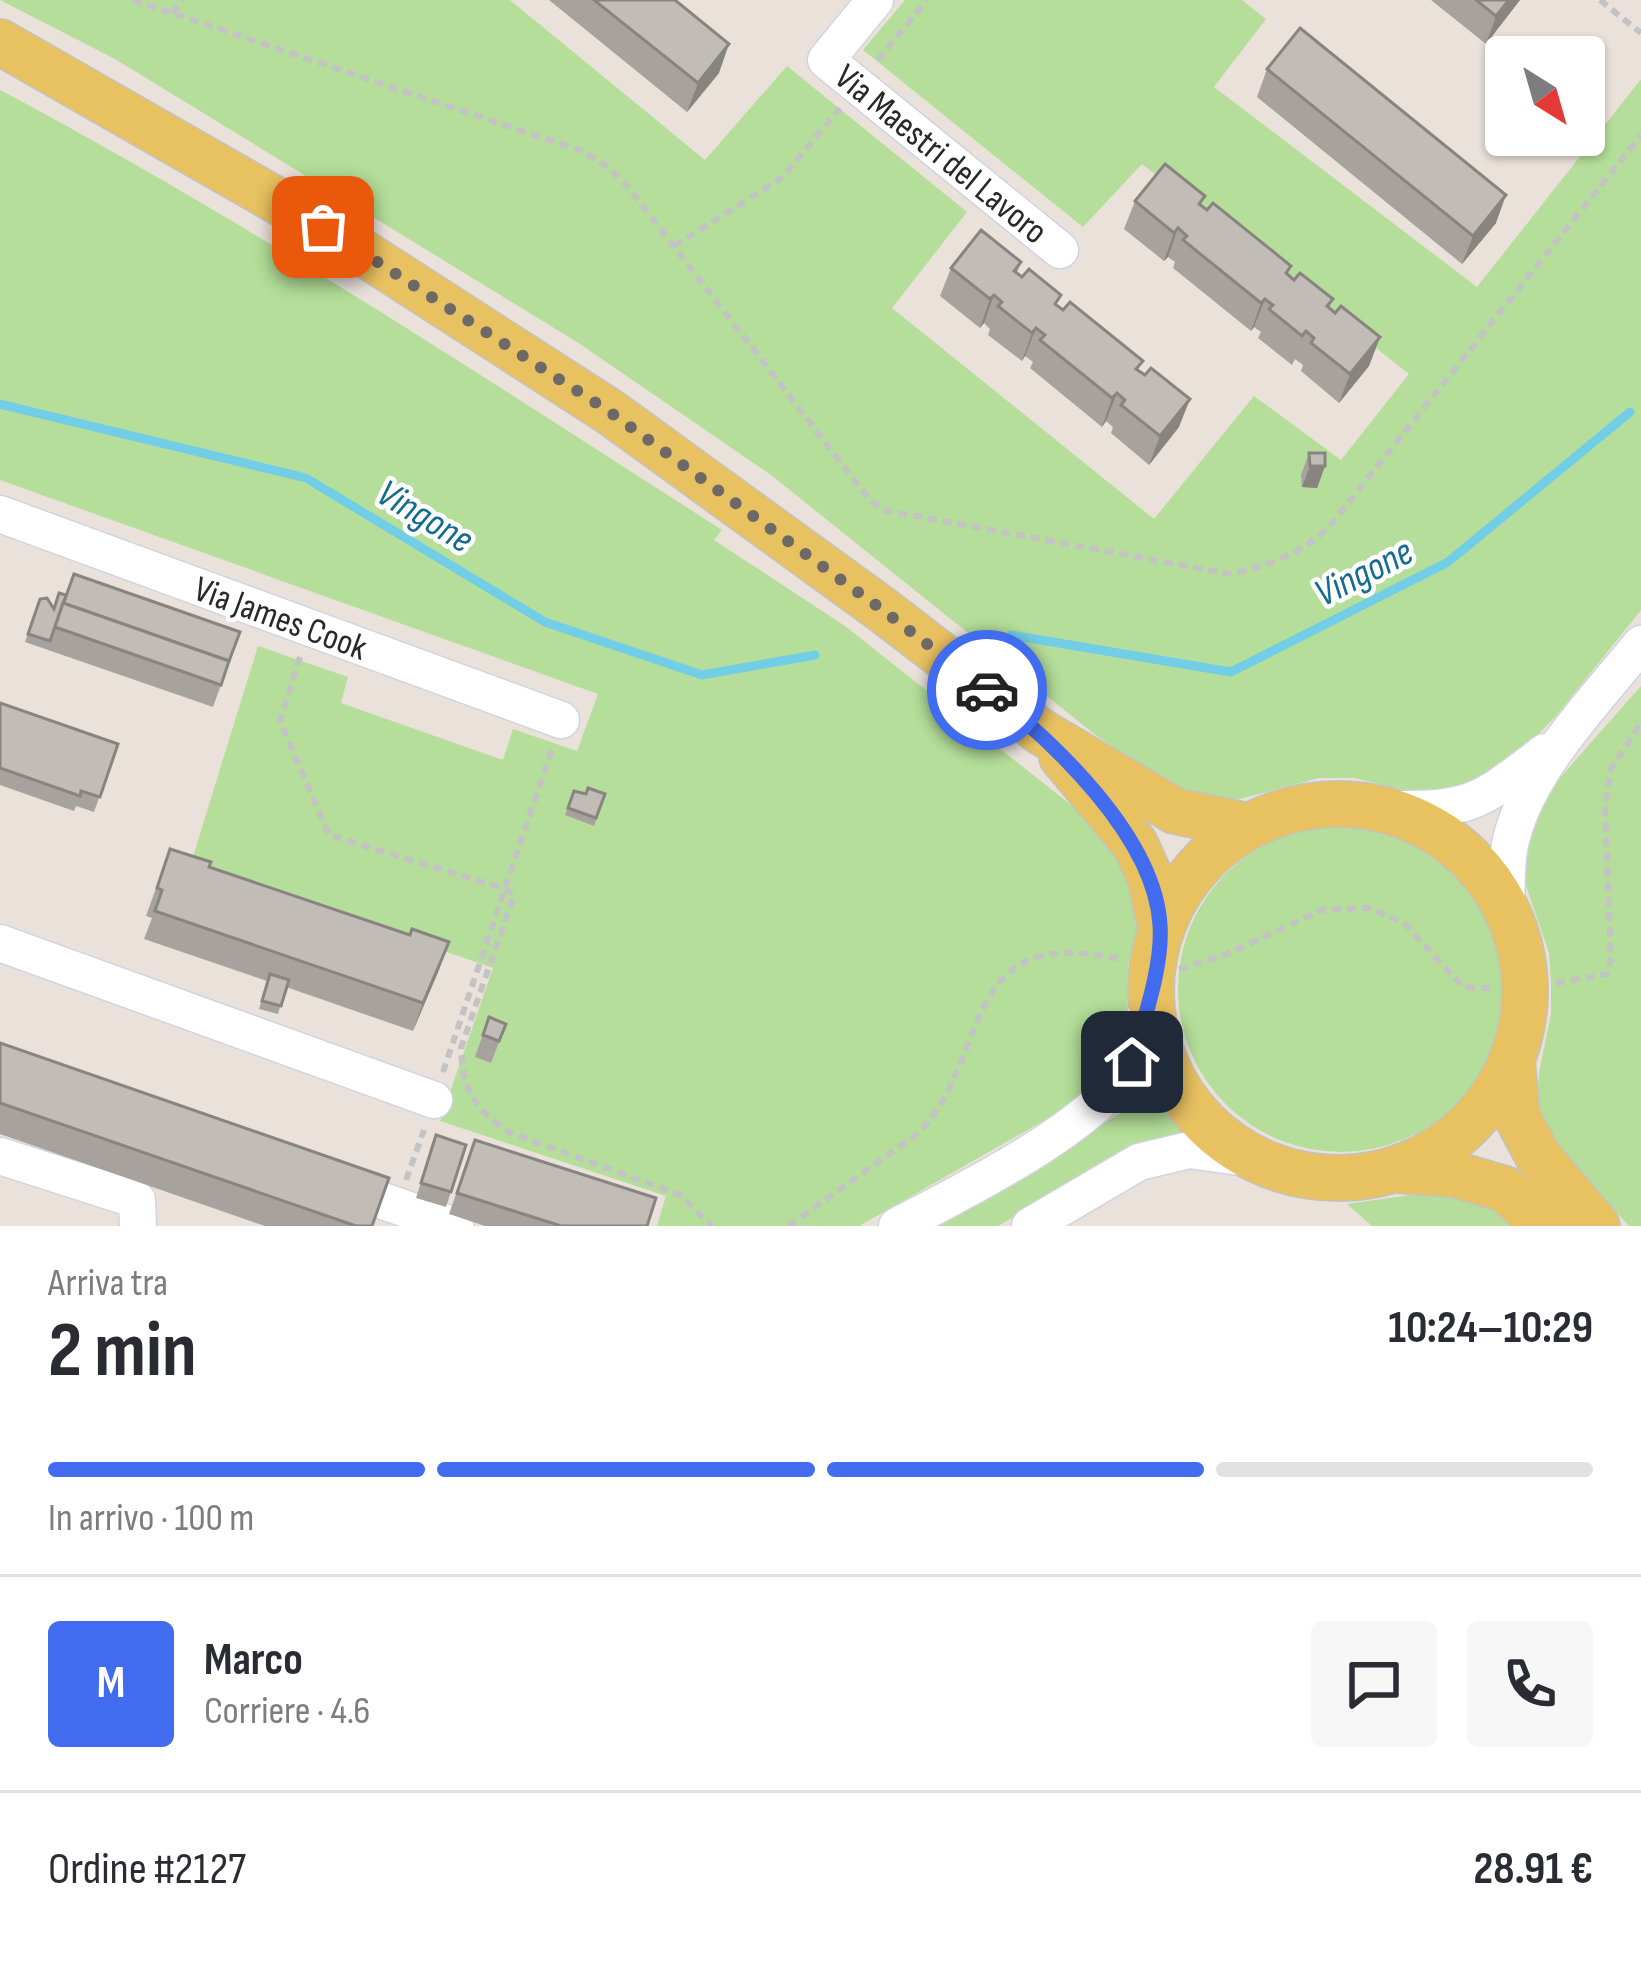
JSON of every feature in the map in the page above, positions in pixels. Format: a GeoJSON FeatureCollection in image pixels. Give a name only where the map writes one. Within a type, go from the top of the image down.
{"type":"FeatureCollection","features":[{"type":"Feature","properties":{"kind":"main road"},"geometry":{"type":"LineString","coordinates":[[0,42],[323,227],[610,412],[1041,732],[1175,811],[1248,826]]}},
{"type":"Feature","properties":{"kind":"main road"},"geometry":{"type":"LineString","coordinates":[[1041,732],[1136,844],[1150,878],[1161,927],[1163,1062],[1198,1117],[1247,1158],[1288,1172],[1335,1179],[1394,1170],[1454,1174],[1505,1190],[1546,1226]]}},
{"type":"Feature","properties":{"kind":"main road"},"geometry":{"type":"LineString","coordinates":[[1161,927],[1195,868],[1248,826],[1316,804],[1387,809],[1435,830],[1476,863],[1506,907],[1523,957],[1525,1010],[1512,1061],[1484,1109],[1444,1146],[1394,1170]]}},
{"type":"Feature","properties":{"kind":"main road"},"geometry":{"type":"LineString","coordinates":[[1512,1061],[1517,1117],[1538,1156],[1597,1226]]}},
{"type":"Feature","properties":{"kind":"street","name":"Via Maestri del Lavoro"},"geometry":{"type":"LineString","coordinates":[[875,0],[826,60],[1060,250]]}},
{"type":"Feature","properties":{"kind":"street","name":"Via James Cook"},"geometry":{"type":"LineString","coordinates":[[0,514],[561,721]]}},
{"type":"Feature","properties":{"kind":"street"},"geometry":{"type":"LineString","coordinates":[[1506,907],[1509,846],[1525,800],[1568,736],[1641,644]]}},
{"type":"Feature","properties":{"kind":"street"},"geometry":{"type":"LineString","coordinates":[[1387,809],[1448,810],[1479,800],[1568,736]]}},
{"type":"Feature","properties":{"kind":"street"},"geometry":{"type":"LineString","coordinates":[[0,944],[434,1100]]}},
{"type":"Feature","properties":{"kind":"street"},"geometry":{"type":"LineString","coordinates":[[897,1226],[991,1177],[1105,1100],[1132,1062],[1164,984]]}},
{"type":"Feature","properties":{"kind":"street"},"geometry":{"type":"LineString","coordinates":[[1030,1226],[1139,1162],[1189,1150],[1247,1158]]}},
{"type":"Feature","properties":{"kind":"street"},"geometry":{"type":"LineString","coordinates":[[0,1156],[137,1200],[138,1226]]}},
{"type":"Feature","properties":{"kind":"street"},"geometry":{"type":"LineString","coordinates":[[307,1174],[455,1226]]}},
{"type":"Feature","properties":{"kind":"path"},"geometry":{"type":"LineString","coordinates":[[134,0],[582,151],[609,168],[869,499],[883,510],[1231,574],[1286,558],[1311,544],[1329,526],[1641,135]]}},
{"type":"Feature","properties":{"kind":"path"},"geometry":{"type":"LineString","coordinates":[[172,13],[182,0]]}},
{"type":"Feature","properties":{"kind":"path"},"geometry":{"type":"LineString","coordinates":[[674,246],[783,178],[927,0]]}},
{"type":"Feature","properties":{"kind":"path"},"geometry":{"type":"LineString","coordinates":[[1600,0],[1641,33]]}},
{"type":"Feature","properties":{"kind":"path"},"geometry":{"type":"LineString","coordinates":[[297,652],[301,660],[280,721],[329,835],[505,889],[514,896],[461,1048],[461,1072],[469,1097],[486,1117],[509,1132],[680,1195],[712,1226]]}},
{"type":"Feature","properties":{"kind":"path"},"geometry":{"type":"LineString","coordinates":[[400,1200],[561,721]]}},
{"type":"Feature","properties":{"kind":"path"},"geometry":{"type":"LineString","coordinates":[[1556,983],[1606,974],[1611,958],[1605,808],[1611,769],[1641,723]]}},
{"type":"Feature","properties":{"kind":"path"},"geometry":{"type":"LineString","coordinates":[[1164,984],[1322,910],[1370,908],[1405,924],[1463,987],[1495,989]]}},
{"type":"Feature","properties":{"kind":"path"},"geometry":{"type":"LineString","coordinates":[[789,1226],[922,1130],[943,1098],[993,987],[1030,960],[1079,950],[1119,959]]}},
{"type":"Feature","properties":{"kind":"green space"},"geometry":{"type":"Polygon","coordinates":[[[0,0],[510,0],[705,160],[787,66],[967,212],[892,308],[1154,519],[1254,396],[1341,460],[1409,374],[1142,164],[1083,227],[863,50],[905,0],[1242,0],[1266,19],[1214,87],[1477,287],[1580,156],[1605,156],[1605,125],[1641,79],[1641,610],[1556,716],[1513,760],[1454,794],[1417,793],[1354,778],[1319,778],[1225,803],[1192,798],[1098,737],[771,475],[577,342],[115,59],[0,0]]]}},
{"type":"Feature","properties":{"kind":"green space"},"geometry":{"type":"Polygon","coordinates":[[[0,90],[275,247],[722,530],[714,540],[845,626],[1090,820],[1126,869],[1137,926],[1128,966],[1127,1012],[1115,1061],[1073,1104],[859,1226],[657,1226],[666,1196],[440,1121],[493,968],[191,863],[258,646],[348,677],[341,703],[503,760],[513,729],[577,751],[598,694],[0,480],[0,90]]]}},
{"type":"Feature","properties":{"kind":"green space"},"geometry":{"type":"Polygon","coordinates":[[[1641,686],[1641,1226],[1629,1226],[1551,1142],[1537,1106],[1551,983],[1549,953],[1524,880],[1523,843],[1535,806],[1641,686]]]}},
{"type":"Feature","properties":{"kind":"green space"},"geometry":{"type":"Polygon","coordinates":[[[1341,826],[1403,838],[1456,874],[1492,927],[1504,989],[1492,1051],[1456,1104],[1403,1140],[1341,1152],[1279,1140],[1226,1104],[1190,1051],[1178,989],[1190,927],[1226,874],[1279,838],[1341,826]]]}},
{"type":"Feature","properties":{"kind":"green space"},"geometry":{"type":"Polygon","coordinates":[[[1147,1068],[1183,1134],[1140,1143],[998,1226],[932,1226],[1121,1113],[1147,1068]]]}},
{"type":"Feature","properties":{"kind":"green space"},"geometry":{"type":"Polygon","coordinates":[[[1418,1194],[1472,1202],[1521,1226],[1372,1226],[1347,1204],[1418,1194]]]}},
{"type":"Feature","properties":{"kind":"building"},"geometry":{"type":"Polygon","coordinates":[[[594,0],[675,0],[729,44],[698,83],[594,0]]]}},
{"type":"Feature","properties":{"kind":"building"},"geometry":{"type":"Polygon","coordinates":[[[1476,0],[1509,0],[1496,16],[1476,0]]]}},
{"type":"Feature","properties":{"kind":"building"},"geometry":{"type":"Polygon","coordinates":[[[1300,28],[1506,195],[1473,236],[1267,69],[1300,28]]]}},
{"type":"Feature","properties":{"kind":"building"},"geometry":{"type":"Polygon","coordinates":[[[1165,164],[1205,196],[1199,204],[1207,210],[1213,203],[1291,266],[1286,273],[1294,280],[1300,273],[1333,299],[1327,306],[1335,313],[1341,306],[1380,337],[1350,374],[1311,343],[1314,338],[1306,331],[1302,336],[1269,309],[1273,305],[1265,299],[1261,303],[1183,240],[1187,236],[1178,228],[1174,233],[1135,201],[1165,164]]]}},
{"type":"Feature","properties":{"kind":"building"},"geometry":{"type":"Polygon","coordinates":[[[981,230],[1021,262],[1014,271],[1022,277],[1029,269],[1061,295],[1055,304],[1063,310],[1070,302],[1143,361],[1136,369],[1145,375],[1151,368],[1190,399],[1160,436],[1121,405],[1125,400],[1117,393],[1112,398],[1040,340],[1045,335],[1036,328],[1032,333],[998,306],[1002,302],[994,295],[990,299],[951,268],[981,230]]]}},
{"type":"Feature","properties":{"kind":"building"},"geometry":{"type":"Polygon","coordinates":[[[1309,453],[1325,453],[1325,466],[1310,466],[1309,453]]]}},
{"type":"Feature","properties":{"kind":"building"},"geometry":{"type":"Polygon","coordinates":[[[74,574],[240,632],[229,661],[63,603],[74,574]]]}},
{"type":"Feature","properties":{"kind":"building"},"geometry":{"type":"Polygon","coordinates":[[[59,593],[66,595],[50,641],[28,634],[40,599],[47,598],[54,609],[59,593]]]}},
{"type":"Feature","properties":{"kind":"building"},"geometry":{"type":"Polygon","coordinates":[[[63,603],[229,661],[221,685],[55,627],[63,603]]]}},
{"type":"Feature","properties":{"kind":"building"},"geometry":{"type":"Polygon","coordinates":[[[0,703],[118,744],[100,797],[81,791],[80,796],[0,768],[0,703]]]}},
{"type":"Feature","properties":{"kind":"building"},"geometry":{"type":"Polygon","coordinates":[[[588,788],[605,794],[596,818],[568,808],[574,791],[586,794],[588,788]]]}},
{"type":"Feature","properties":{"kind":"building"},"geometry":{"type":"Polygon","coordinates":[[[170,849],[211,862],[209,867],[410,935],[412,929],[449,942],[423,1003],[155,911],[170,849]]]}},
{"type":"Feature","properties":{"kind":"building"},"geometry":{"type":"Polygon","coordinates":[[[270,974],[289,980],[281,1006],[262,1001],[270,974]]]}},
{"type":"Feature","properties":{"kind":"building"},"geometry":{"type":"Polygon","coordinates":[[[489,1017],[506,1024],[499,1041],[483,1035],[489,1017]]]}},
{"type":"Feature","properties":{"kind":"building"},"geometry":{"type":"Polygon","coordinates":[[[0,1043],[389,1178],[372,1226],[356,1226],[0,1103],[0,1043]]]}},
{"type":"Feature","properties":{"kind":"building"},"geometry":{"type":"Polygon","coordinates":[[[436,1135],[466,1145],[451,1192],[421,1183],[436,1135]]]}},
{"type":"Feature","properties":{"kind":"building"},"geometry":{"type":"Polygon","coordinates":[[[475,1140],[656,1198],[647,1226],[561,1226],[457,1193],[475,1140]]]}},
{"type":"Feature","properties":{"kind":"waterway","name":"Vingone"},"geometry":{"type":"LineString","coordinates":[[0,404],[306,478],[545,622],[702,675],[815,655]]}},
{"type":"Feature","properties":{"kind":"waterway","name":"Vingone"},"geometry":{"type":"LineString","coordinates":[[1011,635],[1231,672],[1448,562],[1630,412]]}},
{"type":"Feature","properties":{"kind":"way so far"},"geometry":{"type":"LineString","coordinates":[[323,227],[610,412],[987,690]]}},
{"type":"Feature","properties":{"kind":"route"},"geometry":{"type":"LineString","coordinates":[[987,690],[1041,732],[1136,844],[1150,878],[1161,927],[1150,999],[1132,1062]]}}]}
